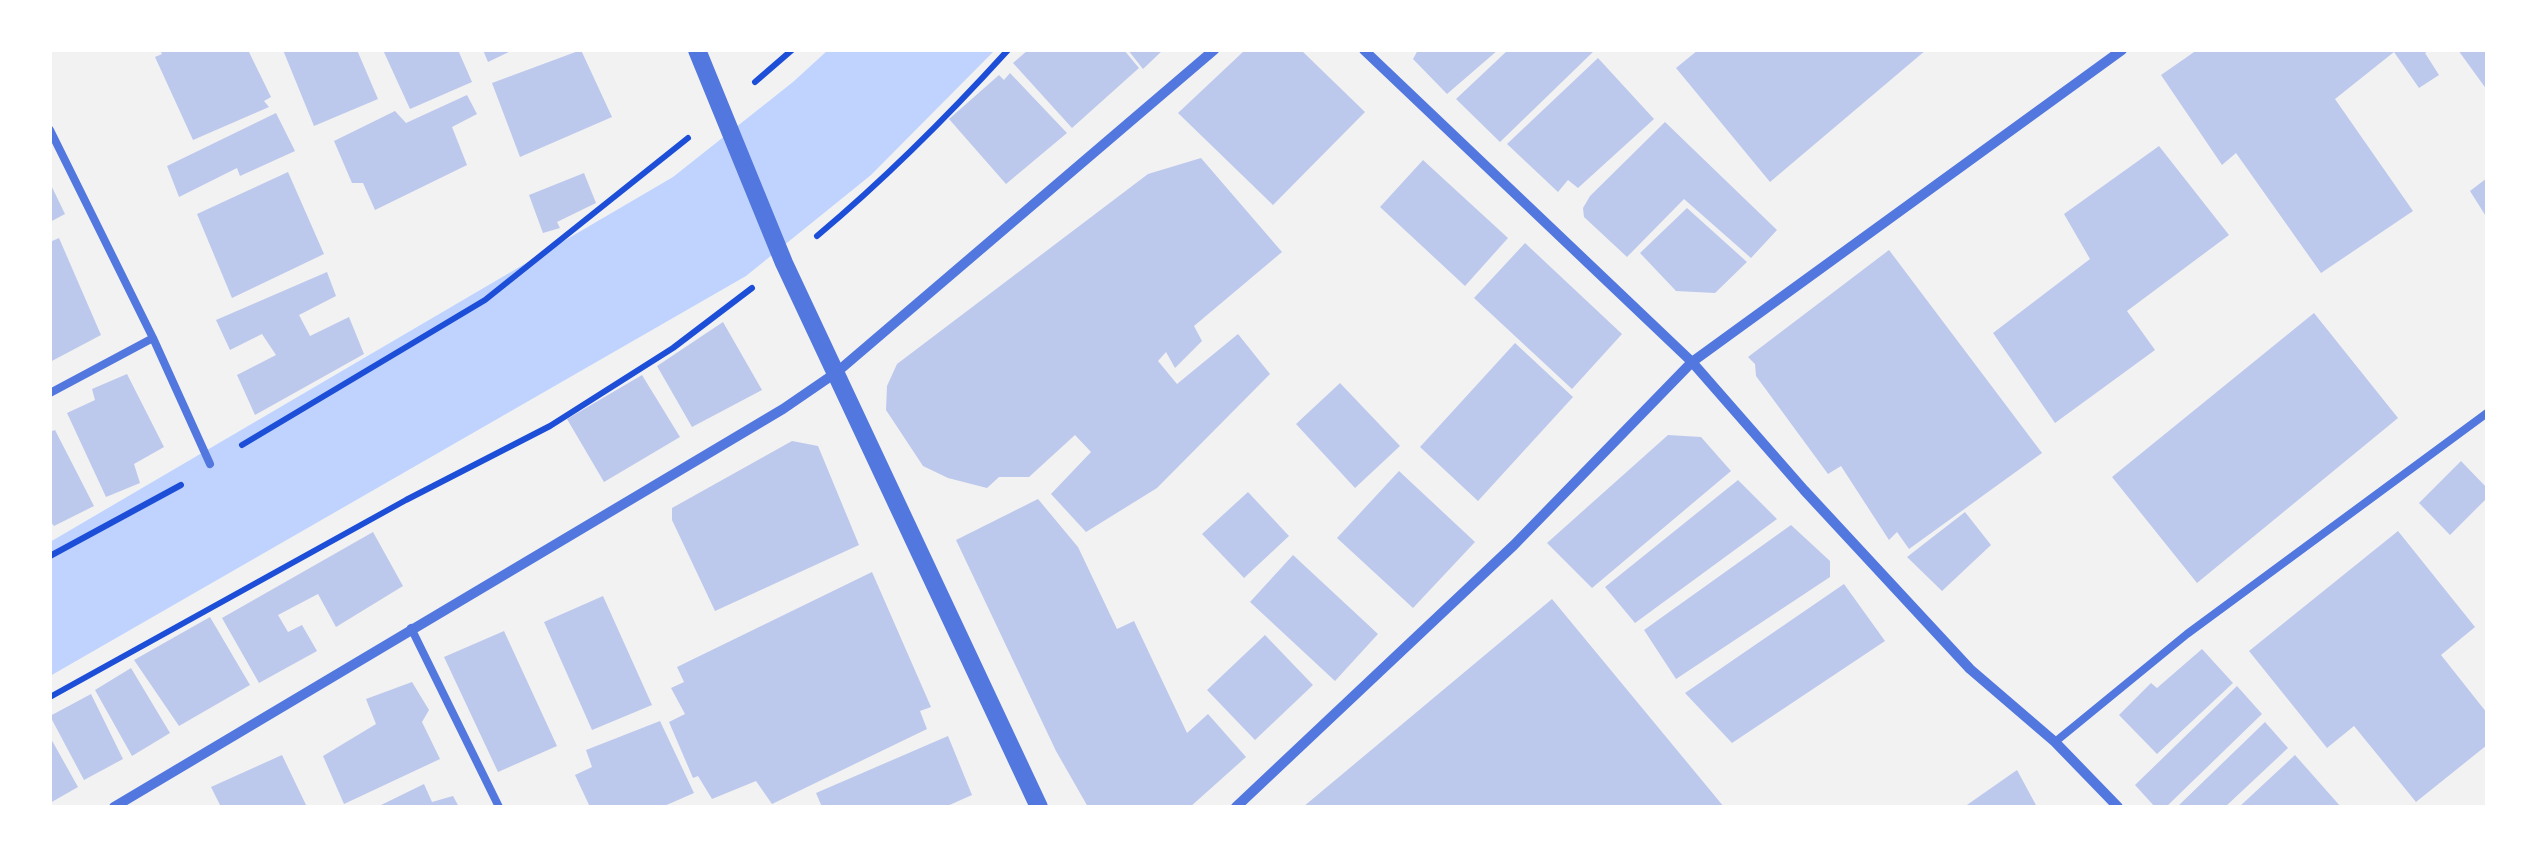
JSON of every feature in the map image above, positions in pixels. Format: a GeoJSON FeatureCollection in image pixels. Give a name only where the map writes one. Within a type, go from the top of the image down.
{"type":"FeatureCollection","features":[{"type":"Feature","properties":{"kind":"street"},"geometry":{"type":"LineString","coordinates":[[697,50],[783,258],[1039,807]]}},
{"type":"Feature","properties":{"kind":"street"},"geometry":{"type":"LineString","coordinates":[[114,807],[783,409],[837,372],[1214,50]]}},
{"type":"Feature","properties":{"kind":"street"},"geometry":{"type":"LineString","coordinates":[[1364,50],[1692,362],[1970,669],[2054,742],[2118,807]]}},
{"type":"Feature","properties":{"kind":"street"},"geometry":{"type":"LineString","coordinates":[[1236,807],[1501,558],[1692,362],[2122,50]]}},
{"type":"Feature","properties":{"kind":"lane"},"geometry":{"type":"LineString","coordinates":[[50,130],[153,338],[210,464]]}},
{"type":"Feature","properties":{"kind":"lane"},"geometry":{"type":"LineString","coordinates":[[50,393],[153,338]]}},
{"type":"Feature","properties":{"kind":"lane"},"geometry":{"type":"LineString","coordinates":[[2054,742],[2187,634],[2487,413]]}},
{"type":"Feature","properties":{"kind":"lane"},"geometry":{"type":"LineString","coordinates":[[411,628],[499,807]]}},
{"type":"Feature","properties":{"kind":"path"},"geometry":{"type":"LineString","coordinates":[[50,697],[406,500],[550,426],[674,348],[866,195],[1008,50]]}},
{"type":"Feature","properties":{"kind":"path"},"geometry":{"type":"LineString","coordinates":[[50,556],[169,494],[210,464],[485,300],[656,166]]}},
{"type":"Feature","properties":{"kind":"water"},"geometry":{"type":"Polygon","coordinates":[[[828,50],[995,50],[871,175],[746,276],[50,676],[50,542],[673,177],[828,50]]]}},
{"type":"Feature","properties":{"kind":"building"},"geometry":{"type":"Polygon","coordinates":[[[160,50],[248,50],[271,97],[264,101],[269,107],[193,140],[155,57],[162,54],[160,50]]]}},
{"type":"Feature","properties":{"kind":"building"},"geometry":{"type":"Polygon","coordinates":[[[283,50],[357,50],[378,99],[314,126],[283,50]]]}},
{"type":"Feature","properties":{"kind":"building"},"geometry":{"type":"Polygon","coordinates":[[[383,50],[458,50],[472,82],[410,109],[383,50]]]}},
{"type":"Feature","properties":{"kind":"building"},"geometry":{"type":"Polygon","coordinates":[[[483,50],[513,50],[488,62],[483,50]]]}},
{"type":"Feature","properties":{"kind":"building"},"geometry":{"type":"Polygon","coordinates":[[[581,50],[612,117],[520,157],[492,83],[581,50]]]}},
{"type":"Feature","properties":{"kind":"building"},"geometry":{"type":"Polygon","coordinates":[[[1028,50],[1124,50],[1139,68],[1072,128],[1013,63],[1028,50]]]}},
{"type":"Feature","properties":{"kind":"building"},"geometry":{"type":"Polygon","coordinates":[[[1128,50],[1163,50],[1143,69],[1128,50]]]}},
{"type":"Feature","properties":{"kind":"building"},"geometry":{"type":"Polygon","coordinates":[[[1245,50],[1301,50],[1365,112],[1273,205],[1178,113],[1245,50]]]}},
{"type":"Feature","properties":{"kind":"building"},"geometry":{"type":"Polygon","coordinates":[[[1418,50],[1498,50],[1447,94],[1413,59],[1418,50]]]}},
{"type":"Feature","properties":{"kind":"building"},"geometry":{"type":"Polygon","coordinates":[[[1508,50],[1595,50],[1500,142],[1456,99],[1508,50]]]}},
{"type":"Feature","properties":{"kind":"building"},"geometry":{"type":"Polygon","coordinates":[[[1698,50],[1926,50],[1770,182],[1676,68],[1698,50]]]}},
{"type":"Feature","properties":{"kind":"building"},"geometry":{"type":"Polygon","coordinates":[[[2197,50],[2430,50],[2425,53],[2439,75],[2419,88],[2394,52],[2335,99],[2413,211],[2321,273],[2236,153],[2222,165],[2161,75],[2197,50]]]}},
{"type":"Feature","properties":{"kind":"building"},"geometry":{"type":"Polygon","coordinates":[[[2458,50],[2487,50],[2487,90],[2458,50]]]}},
{"type":"Feature","properties":{"kind":"building"},"geometry":{"type":"Polygon","coordinates":[[[1598,58],[1654,119],[1578,188],[1568,180],[1558,192],[1507,144],[1598,58]]]}},
{"type":"Feature","properties":{"kind":"building"},"geometry":{"type":"Polygon","coordinates":[[[1010,73],[1067,133],[1006,184],[949,119],[999,75],[1004,80],[1010,73]]]}},
{"type":"Feature","properties":{"kind":"building"},"geometry":{"type":"Polygon","coordinates":[[[467,95],[477,114],[452,127],[467,165],[375,210],[363,183],[352,183],[334,141],[395,111],[406,123],[467,95]]]}},
{"type":"Feature","properties":{"kind":"building"},"geometry":{"type":"Polygon","coordinates":[[[276,113],[295,151],[240,176],[237,168],[179,197],[167,166],[276,113]]]}},
{"type":"Feature","properties":{"kind":"building"},"geometry":{"type":"Polygon","coordinates":[[[1665,122],[1777,230],[1751,258],[1684,199],[1627,257],[1584,217],[1583,208],[1590,196],[1665,122]]]}},
{"type":"Feature","properties":{"kind":"building"},"geometry":{"type":"Polygon","coordinates":[[[2159,146],[2229,235],[2127,311],[2155,350],[2055,423],[1993,333],[2090,259],[2064,214],[2159,146]]]}},
{"type":"Feature","properties":{"kind":"building"},"geometry":{"type":"Polygon","coordinates":[[[1201,158],[1282,252],[1194,326],[1202,341],[1175,368],[1166,352],[1158,361],[1177,384],[1238,334],[1270,374],[1157,488],[1086,532],[1051,494],[1091,452],[1075,435],[1029,477],[999,477],[987,488],[948,478],[923,466],[886,410],[887,386],[897,364],[1148,174],[1201,158]]]}},
{"type":"Feature","properties":{"kind":"building"},"geometry":{"type":"Polygon","coordinates":[[[1423,160],[1508,238],[1465,286],[1380,207],[1423,160]]]}},
{"type":"Feature","properties":{"kind":"building"},"geometry":{"type":"Polygon","coordinates":[[[288,172],[324,254],[232,298],[197,214],[288,172]]]}},
{"type":"Feature","properties":{"kind":"building"},"geometry":{"type":"Polygon","coordinates":[[[584,173],[596,203],[557,222],[560,228],[543,233],[529,195],[584,173]]]}},
{"type":"Feature","properties":{"kind":"building"},"geometry":{"type":"Polygon","coordinates":[[[2487,178],[2487,218],[2470,191],[2487,178]]]}},
{"type":"Feature","properties":{"kind":"building"},"geometry":{"type":"Polygon","coordinates":[[[50,183],[65,214],[50,222],[50,183]]]}},
{"type":"Feature","properties":{"kind":"building"},"geometry":{"type":"Polygon","coordinates":[[[1687,208],[1747,262],[1715,293],[1676,291],[1640,253],[1687,208]]]}},
{"type":"Feature","properties":{"kind":"building"},"geometry":{"type":"Polygon","coordinates":[[[59,238],[101,335],[50,362],[50,242],[59,238]]]}},
{"type":"Feature","properties":{"kind":"building"},"geometry":{"type":"Polygon","coordinates":[[[1525,243],[1622,334],[1572,389],[1474,298],[1525,243]]]}},
{"type":"Feature","properties":{"kind":"building"},"geometry":{"type":"Polygon","coordinates":[[[1889,250],[2042,453],[1909,549],[1897,532],[1889,540],[1841,466],[1828,474],[1756,376],[1755,364],[1748,357],[1889,250]]]}},
{"type":"Feature","properties":{"kind":"building"},"geometry":{"type":"Polygon","coordinates":[[[327,272],[336,296],[299,315],[310,336],[349,317],[364,354],[255,415],[237,375],[276,355],[262,334],[230,350],[216,320],[327,272]]]}},
{"type":"Feature","properties":{"kind":"building"},"geometry":{"type":"Polygon","coordinates":[[[2314,313],[2398,418],[2197,583],[2112,477],[2314,313]]]}},
{"type":"Feature","properties":{"kind":"building"},"geometry":{"type":"Polygon","coordinates":[[[723,322],[762,390],[692,427],[657,366],[723,322]]]}},
{"type":"Feature","properties":{"kind":"building"},"geometry":{"type":"Polygon","coordinates":[[[1515,343],[1573,397],[1478,501],[1420,447],[1515,343]]]}},
{"type":"Feature","properties":{"kind":"building"},"geometry":{"type":"Polygon","coordinates":[[[127,374],[164,447],[134,464],[140,483],[106,497],[67,413],[95,400],[92,389],[127,374]]]}},
{"type":"Feature","properties":{"kind":"building"},"geometry":{"type":"Polygon","coordinates":[[[642,375],[680,437],[604,482],[567,419],[642,375]]]}},
{"type":"Feature","properties":{"kind":"building"},"geometry":{"type":"Polygon","coordinates":[[[1340,383],[1400,446],[1355,488],[1296,424],[1340,383]]]}},
{"type":"Feature","properties":{"kind":"building"},"geometry":{"type":"Polygon","coordinates":[[[55,430],[94,506],[54,526],[50,521],[50,432],[55,430]]]}},
{"type":"Feature","properties":{"kind":"building"},"geometry":{"type":"Polygon","coordinates":[[[1668,435],[1701,437],[1731,471],[1592,588],[1547,543],[1668,435]]]}},
{"type":"Feature","properties":{"kind":"building"},"geometry":{"type":"Polygon","coordinates":[[[792,441],[818,446],[859,545],[715,611],[672,520],[672,508],[792,441]]]}},
{"type":"Feature","properties":{"kind":"building"},"geometry":{"type":"Polygon","coordinates":[[[2461,461],[2487,488],[2487,498],[2450,535],[2419,503],[2461,461]]]}},
{"type":"Feature","properties":{"kind":"building"},"geometry":{"type":"Polygon","coordinates":[[[1399,471],[1475,542],[1413,608],[1337,538],[1399,471]]]}},
{"type":"Feature","properties":{"kind":"building"},"geometry":{"type":"Polygon","coordinates":[[[1738,480],[1777,519],[1635,623],[1605,587],[1738,480]]]}},
{"type":"Feature","properties":{"kind":"building"},"geometry":{"type":"Polygon","coordinates":[[[1248,492],[1289,536],[1244,578],[1202,534],[1248,492]]]}},
{"type":"Feature","properties":{"kind":"building"},"geometry":{"type":"Polygon","coordinates":[[[1038,499],[1078,547],[1117,629],[1134,621],[1187,733],[1208,714],[1246,757],[1190,807],[1088,807],[1056,751],[956,540],[1038,499]]]}},
{"type":"Feature","properties":{"kind":"building"},"geometry":{"type":"Polygon","coordinates":[[[1965,512],[1991,545],[1942,591],[1907,557],[1965,512]]]}},
{"type":"Feature","properties":{"kind":"building"},"geometry":{"type":"Polygon","coordinates":[[[1791,525],[1830,561],[1830,577],[1676,679],[1644,630],[1791,525]]]}},
{"type":"Feature","properties":{"kind":"building"},"geometry":{"type":"Polygon","coordinates":[[[2398,531],[2475,627],[2441,655],[2487,713],[2487,745],[2416,802],[2354,726],[2327,748],[2249,651],[2398,531]]]}},
{"type":"Feature","properties":{"kind":"building"},"geometry":{"type":"Polygon","coordinates":[[[373,532],[403,586],[336,627],[318,594],[278,615],[288,632],[302,625],[317,651],[259,683],[222,618],[373,532]]]}},
{"type":"Feature","properties":{"kind":"building"},"geometry":{"type":"Polygon","coordinates":[[[1293,555],[1378,634],[1335,681],[1250,602],[1293,555]]]}},
{"type":"Feature","properties":{"kind":"building"},"geometry":{"type":"Polygon","coordinates":[[[872,572],[931,707],[920,711],[927,729],[772,804],[756,781],[712,799],[698,776],[693,778],[669,722],[685,714],[671,688],[684,682],[677,667],[872,572]]]}},
{"type":"Feature","properties":{"kind":"building"},"geometry":{"type":"Polygon","coordinates":[[[1844,584],[1885,641],[1732,743],[1685,693],[1844,584]]]}},
{"type":"Feature","properties":{"kind":"building"},"geometry":{"type":"Polygon","coordinates":[[[603,596],[652,705],[592,730],[544,622],[603,596]]]}},
{"type":"Feature","properties":{"kind":"building"},"geometry":{"type":"Polygon","coordinates":[[[1552,599],[1724,807],[1303,807],[1552,599]]]}},
{"type":"Feature","properties":{"kind":"building"},"geometry":{"type":"Polygon","coordinates":[[[210,617],[250,685],[179,726],[134,660],[210,617]]]}},
{"type":"Feature","properties":{"kind":"building"},"geometry":{"type":"Polygon","coordinates":[[[504,631],[557,746],[498,772],[444,657],[504,631]]]}},
{"type":"Feature","properties":{"kind":"building"},"geometry":{"type":"Polygon","coordinates":[[[1265,635],[1313,685],[1255,740],[1207,690],[1265,635]]]}},
{"type":"Feature","properties":{"kind":"building"},"geometry":{"type":"Polygon","coordinates":[[[2202,649],[2233,683],[2157,754],[2119,715],[2151,683],[2157,688],[2202,649]]]}},
{"type":"Feature","properties":{"kind":"building"},"geometry":{"type":"Polygon","coordinates":[[[131,668],[170,733],[132,756],[95,690],[131,668]]]}},
{"type":"Feature","properties":{"kind":"building"},"geometry":{"type":"Polygon","coordinates":[[[412,682],[429,710],[422,722],[440,759],[344,804],[323,756],[376,724],[366,699],[412,682]]]}},
{"type":"Feature","properties":{"kind":"building"},"geometry":{"type":"Polygon","coordinates":[[[2237,686],[2262,714],[2166,807],[2155,807],[2135,785],[2237,686]]]}},
{"type":"Feature","properties":{"kind":"building"},"geometry":{"type":"Polygon","coordinates":[[[91,694],[123,759],[84,780],[50,716],[91,694]]]}},
{"type":"Feature","properties":{"kind":"building"},"geometry":{"type":"Polygon","coordinates":[[[660,721],[694,793],[662,807],[590,807],[575,775],[592,767],[586,750],[660,721]]]}},
{"type":"Feature","properties":{"kind":"building"},"geometry":{"type":"Polygon","coordinates":[[[2265,722],[2288,748],[2225,807],[2177,807],[2265,722]]]}},
{"type":"Feature","properties":{"kind":"building"},"geometry":{"type":"Polygon","coordinates":[[[948,736],[972,795],[945,807],[822,807],[816,793],[948,736]]]}},
{"type":"Feature","properties":{"kind":"building"},"geometry":{"type":"Polygon","coordinates":[[[50,737],[78,787],[50,803],[50,737]]]}},
{"type":"Feature","properties":{"kind":"building"},"geometry":{"type":"Polygon","coordinates":[[[282,755],[307,807],[221,807],[211,787],[282,755]]]}},
{"type":"Feature","properties":{"kind":"building"},"geometry":{"type":"Polygon","coordinates":[[[2295,755],[2341,807],[2239,807],[2295,755]]]}},
{"type":"Feature","properties":{"kind":"building"},"geometry":{"type":"Polygon","coordinates":[[[2017,770],[2037,807],[1964,807],[2017,770]]]}},
{"type":"Feature","properties":{"kind":"building"},"geometry":{"type":"Polygon","coordinates":[[[424,784],[432,802],[453,796],[459,807],[377,807],[424,784]]]}}]}
